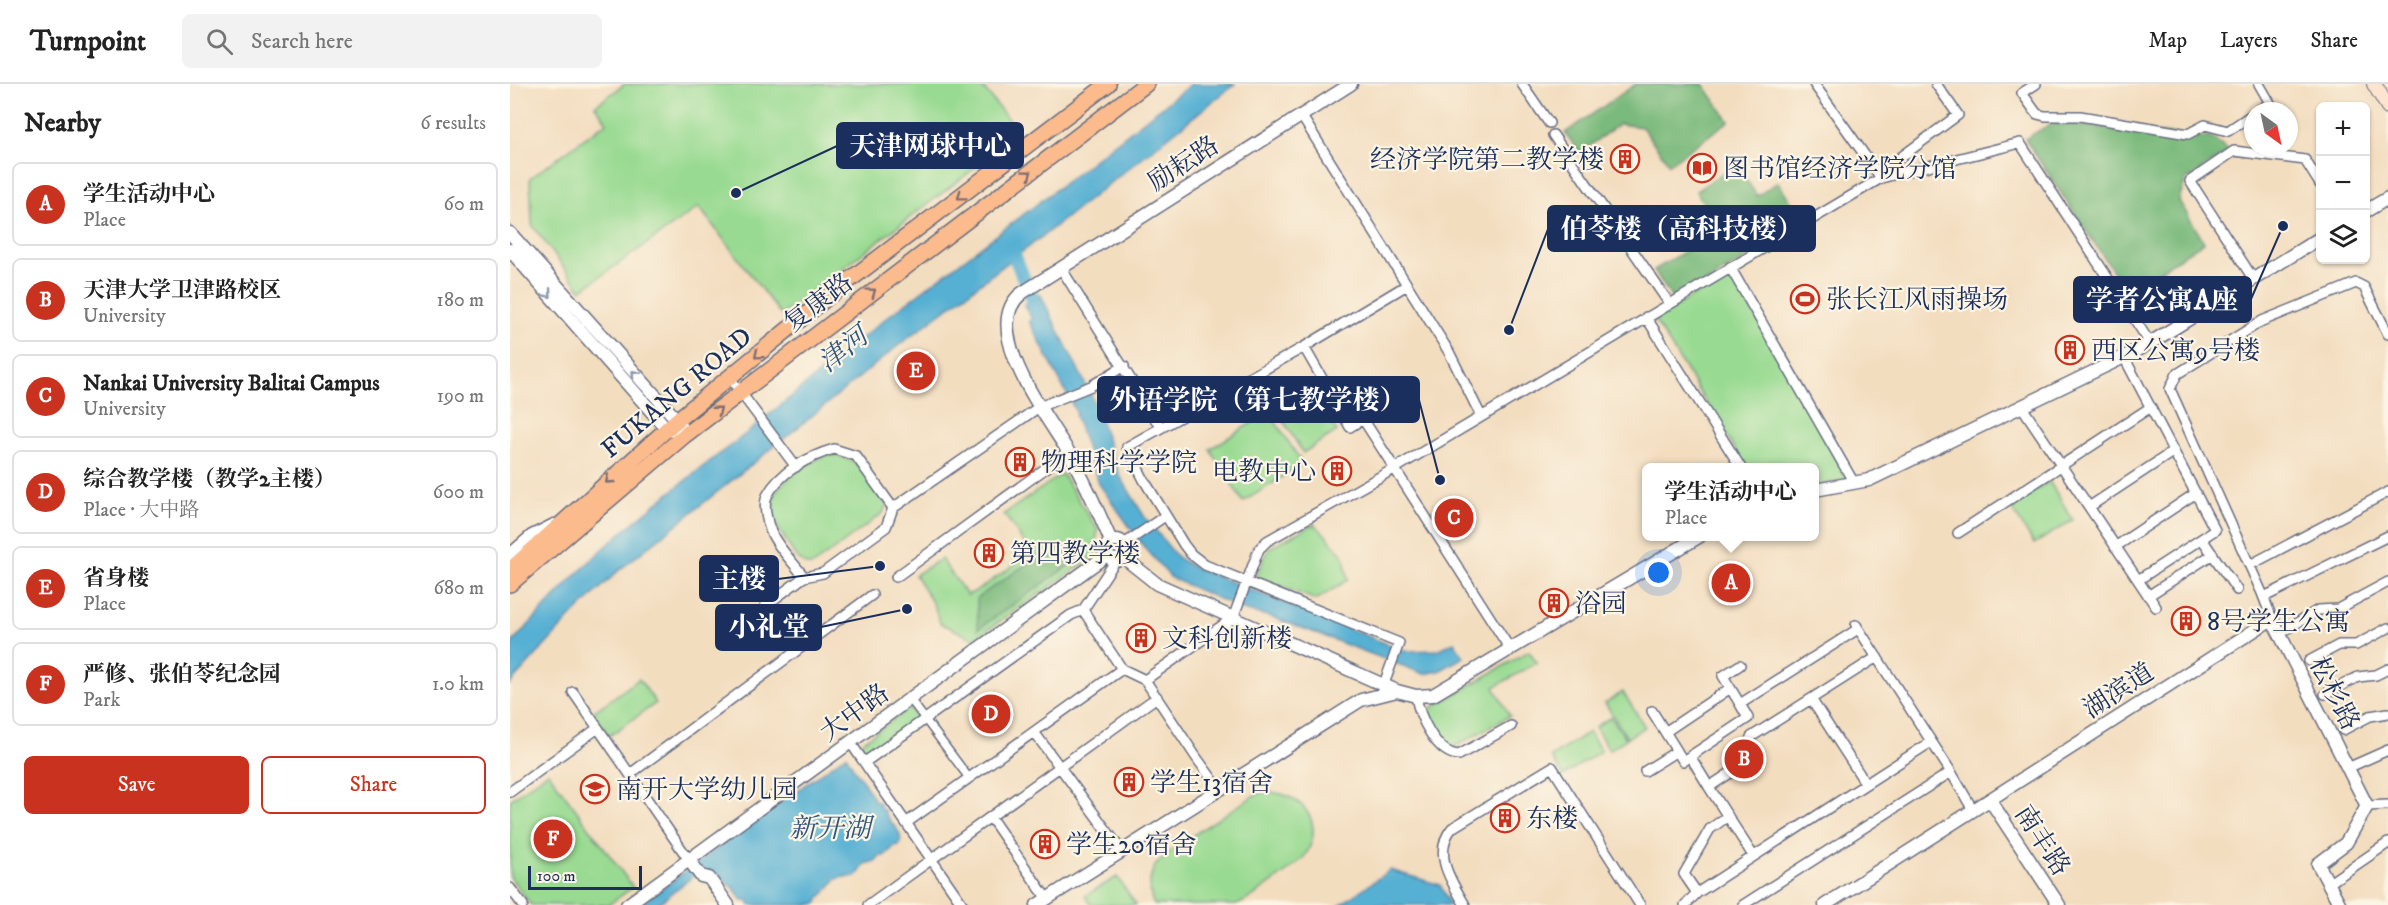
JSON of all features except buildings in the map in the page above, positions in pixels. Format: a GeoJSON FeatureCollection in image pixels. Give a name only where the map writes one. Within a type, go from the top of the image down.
{"type":"FeatureCollection","features":[{"type":"Feature","properties":{"kind":"highway","name":"FUKANG ROAD"},"geometry":{"type":"LineString","coordinates":[[510,584],[517,564],[563,520],[672,425],[835,291],[1108,84]]}},
{"type":"Feature","properties":{"kind":"highway","name":"复康路"},"geometry":{"type":"LineString","coordinates":[[517,564],[685,435],[745,398],[1146,84]]}},
{"type":"Feature","properties":{"kind":"main road"},"geometry":{"type":"LineString","coordinates":[[2374,84],[2388,107]]}},
{"type":"Feature","properties":{"kind":"street","name":"励耘路"},"geometry":{"type":"LineString","coordinates":[[1039,407],[1013,355],[1009,340],[1007,325],[1010,307],[1022,293],[1351,84]]}},
{"type":"Feature","properties":{"kind":"street"},"geometry":{"type":"LineString","coordinates":[[1522,84],[1549,123]]}},
{"type":"Feature","properties":{"kind":"street"},"geometry":{"type":"LineString","coordinates":[[1814,84],[1879,176]]}},
{"type":"Feature","properties":{"kind":"street"},"geometry":{"type":"LineString","coordinates":[[1145,680],[1233,618],[1259,549],[1267,541],[1394,468],[1879,176],[1958,115],[1936,84]]}},
{"type":"Feature","properties":{"kind":"street"},"geometry":{"type":"LineString","coordinates":[[2036,84],[2022,93],[2037,114],[2045,116],[2080,116],[2188,134],[2205,125],[2228,131],[2244,120]]}},
{"type":"Feature","properties":{"kind":"street"},"geometry":{"type":"LineString","coordinates":[[2259,84],[2269,102]]}},
{"type":"Feature","properties":{"kind":"street"},"geometry":{"type":"LineString","coordinates":[[1301,115],[1449,352],[1481,416]]}},
{"type":"Feature","properties":{"kind":"street"},"geometry":{"type":"LineString","coordinates":[[1553,135],[1669,303]]}},
{"type":"Feature","properties":{"kind":"street"},"geometry":{"type":"LineString","coordinates":[[1879,176],[2020,143],[2150,343]]}},
{"type":"Feature","properties":{"kind":"street"},"geometry":{"type":"LineString","coordinates":[[2254,280],[2190,181],[2234,151],[2305,160],[2316,178]]}},
{"type":"Feature","properties":{"kind":"street"},"geometry":{"type":"LineString","coordinates":[[2368,210],[2388,198]]}},
{"type":"Feature","properties":{"kind":"street"},"geometry":{"type":"LineString","coordinates":[[510,233],[672,425]]}},
{"type":"Feature","properties":{"kind":"street"},"geometry":{"type":"LineString","coordinates":[[1819,489],[1869,480],[2124,357],[2316,241]]}},
{"type":"Feature","properties":{"kind":"street"},"geometry":{"type":"LineString","coordinates":[[510,250],[672,425],[685,435],[661,463],[510,594]]}},
{"type":"Feature","properties":{"kind":"street"},"geometry":{"type":"LineString","coordinates":[[1730,267],[1854,483]]}},
{"type":"Feature","properties":{"kind":"street"},"geometry":{"type":"LineString","coordinates":[[1061,268],[1161,428]]}},
{"type":"Feature","properties":{"kind":"street"},"geometry":{"type":"LineString","coordinates":[[2272,619],[2170,389],[2176,374],[2262,321],[2356,283],[2364,287],[2388,333]]}},
{"type":"Feature","properties":{"kind":"street"},"geometry":{"type":"LineString","coordinates":[[1384,684],[1399,643],[1205,565],[1191,554],[1165,516],[1127,447],[1304,347],[1407,285]]}},
{"type":"Feature","properties":{"kind":"street"},"geometry":{"type":"LineString","coordinates":[[1646,317],[1738,463]]}},
{"type":"Feature","properties":{"kind":"street"},"geometry":{"type":"LineString","coordinates":[[1304,347],[1350,427],[1363,419],[1509,650]]}},
{"type":"Feature","properties":{"kind":"street"},"geometry":{"type":"LineString","coordinates":[[2124,357],[2215,530],[2138,580]]}},
{"type":"Feature","properties":{"kind":"street"},"geometry":{"type":"LineString","coordinates":[[797,650],[765,606],[804,577],[823,573],[886,527],[893,508],[1039,407],[1091,386],[1124,366]]}},
{"type":"Feature","properties":{"kind":"street"},"geometry":{"type":"LineString","coordinates":[[730,378],[796,467]]}},
{"type":"Feature","properties":{"kind":"street"},"geometry":{"type":"LineString","coordinates":[[2022,406],[2156,607]]}},
{"type":"Feature","properties":{"kind":"street"},"geometry":{"type":"LineString","coordinates":[[1039,407],[1085,482],[1111,541],[1106,546],[1121,551],[1157,584],[1397,691],[1416,696],[1433,695],[1693,541]]}},
{"type":"Feature","properties":{"kind":"street"},"geometry":{"type":"LineString","coordinates":[[1958,533],[2151,408]]}},
{"type":"Feature","properties":{"kind":"street"},"geometry":{"type":"LineString","coordinates":[[804,577],[772,534],[766,514],[766,498],[780,479],[815,454],[834,449],[856,456],[893,508]]}},
{"type":"Feature","properties":{"kind":"street"},"geometry":{"type":"LineString","coordinates":[[2089,507],[2174,451]]}},
{"type":"Feature","properties":{"kind":"street"},"geometry":{"type":"LineString","coordinates":[[896,577],[1068,452]]}},
{"type":"Feature","properties":{"kind":"street"},"geometry":{"type":"LineString","coordinates":[[2250,565],[2388,492]]}},
{"type":"Feature","properties":{"kind":"street"},"geometry":{"type":"LineString","coordinates":[[2115,547],[2196,493]]}},
{"type":"Feature","properties":{"kind":"street"},"geometry":{"type":"LineString","coordinates":[[865,762],[1071,615],[1083,610],[1121,551],[1165,516]]}},
{"type":"Feature","properties":{"kind":"street"},"geometry":{"type":"LineString","coordinates":[[2264,597],[2388,536]]}},
{"type":"Feature","properties":{"kind":"street"},"geometry":{"type":"LineString","coordinates":[[2202,538],[2237,590]]}},
{"type":"Feature","properties":{"kind":"street","name":"大中路"},"geometry":{"type":"LineString","coordinates":[[627,905],[691,862],[910,699],[1121,551]]}},
{"type":"Feature","properties":{"kind":"street"},"geometry":{"type":"LineString","coordinates":[[2148,596],[2212,554]]}},
{"type":"Feature","properties":{"kind":"street"},"geometry":{"type":"LineString","coordinates":[[2279,634],[2318,610],[2338,609],[2388,582]]}},
{"type":"Feature","properties":{"kind":"street"},"geometry":{"type":"LineString","coordinates":[[630,774],[872,595]]}},
{"type":"Feature","properties":{"kind":"street"},"geometry":{"type":"LineString","coordinates":[[1083,610],[1122,669],[1145,680],[1220,790]]}},
{"type":"Feature","properties":{"kind":"street","name":"松杉路"},"geometry":{"type":"LineString","coordinates":[[2272,619],[2367,806]]}},
{"type":"Feature","properties":{"kind":"street","name":"湖滨道"},"geometry":{"type":"LineString","coordinates":[[1825,905],[2272,619]]}},
{"type":"Feature","properties":{"kind":"street"},"geometry":{"type":"LineString","coordinates":[[1740,704],[1856,626],[1951,772],[1973,810]]}},
{"type":"Feature","properties":{"kind":"street"},"geometry":{"type":"LineString","coordinates":[[2309,661],[2339,645],[2356,645],[2388,628]]}},
{"type":"Feature","properties":{"kind":"street"},"geometry":{"type":"LineString","coordinates":[[1709,787],[1758,754],[1750,742],[1751,737],[1877,657]]}},
{"type":"Feature","properties":{"kind":"street"},"geometry":{"type":"LineString","coordinates":[[1740,665],[1723,676],[1758,733]]}},
{"type":"Feature","properties":{"kind":"street"},"geometry":{"type":"LineString","coordinates":[[906,823],[1122,669]]}},
{"type":"Feature","properties":{"kind":"street"},"geometry":{"type":"LineString","coordinates":[[2325,694],[2358,677],[2376,675],[2388,669]]}},
{"type":"Feature","properties":{"kind":"street"},"geometry":{"type":"LineString","coordinates":[[1665,732],[1729,689]]}},
{"type":"Feature","properties":{"kind":"street"},"geometry":{"type":"LineString","coordinates":[[991,818],[1042,902],[1361,700],[1397,691]]}},
{"type":"Feature","properties":{"kind":"street"},"geometry":{"type":"LineString","coordinates":[[573,692],[701,876],[709,878],[728,905]]}},
{"type":"Feature","properties":{"kind":"street"},"geometry":{"type":"LineString","coordinates":[[1416,696],[1428,727],[1441,746],[1451,754],[1459,755],[1511,726]]}},
{"type":"Feature","properties":{"kind":"street"},"geometry":{"type":"LineString","coordinates":[[868,905],[1157,697]]}},
{"type":"Feature","properties":{"kind":"street"},"geometry":{"type":"LineString","coordinates":[[910,699],[969,778]]}},
{"type":"Feature","properties":{"kind":"street"},"geometry":{"type":"LineString","coordinates":[[1811,699],[1866,784]]}},
{"type":"Feature","properties":{"kind":"street"},"geometry":{"type":"LineString","coordinates":[[1652,711],[1683,761],[1748,718]]}},
{"type":"Feature","properties":{"kind":"street"},"geometry":{"type":"LineString","coordinates":[[2343,730],[2370,716],[2388,713]]}},
{"type":"Feature","properties":{"kind":"street"},"geometry":{"type":"LineString","coordinates":[[510,792],[598,728]]}},
{"type":"Feature","properties":{"kind":"street"},"geometry":{"type":"LineString","coordinates":[[1034,732],[1121,850]]}},
{"type":"Feature","properties":{"kind":"street"},"geometry":{"type":"LineString","coordinates":[[850,742],[963,905]]}},
{"type":"Feature","properties":{"kind":"street"},"geometry":{"type":"LineString","coordinates":[[1684,905],[1697,893],[1931,742]]}},
{"type":"Feature","properties":{"kind":"street"},"geometry":{"type":"LineString","coordinates":[[2352,766],[2388,750]]}},
{"type":"Feature","properties":{"kind":"street"},"geometry":{"type":"LineString","coordinates":[[1645,771],[1677,751]]}},
{"type":"Feature","properties":{"kind":"street"},"geometry":{"type":"LineString","coordinates":[[1690,756],[1752,854]]}},
{"type":"Feature","properties":{"kind":"street"},"geometry":{"type":"LineString","coordinates":[[1465,905],[1451,880],[1442,855],[1442,847],[1447,834],[1452,828],[1552,767],[1640,905]]}},
{"type":"Feature","properties":{"kind":"street"},"geometry":{"type":"LineString","coordinates":[[1743,905],[1951,772]]}},
{"type":"Feature","properties":{"kind":"street","name":"南丰路"},"geometry":{"type":"LineString","coordinates":[[1990,800],[2059,905]]}},
{"type":"Feature","properties":{"kind":"street"},"geometry":{"type":"LineString","coordinates":[[2340,905],[2318,864],[2346,843],[2367,806],[2388,805]]}},
{"type":"Feature","properties":{"kind":"street"},"geometry":{"type":"LineString","coordinates":[[1697,893],[1684,874],[1710,829],[1728,816]]}},
{"type":"Feature","properties":{"kind":"street"},"geometry":{"type":"LineString","coordinates":[[2328,884],[2388,843]]}},
{"type":"Feature","properties":{"kind":"street"},"geometry":{"type":"LineString","coordinates":[[510,888],[523,905]]}},
{"type":"Feature","properties":{"kind":"green space"},"geometry":{"type":"Polygon","coordinates":[[[625,84],[980,84],[1020,134],[781,315],[699,207],[581,290],[532,225],[530,178],[607,122],[595,106],[625,84]]]}},
{"type":"Feature","properties":{"kind":"green space"},"geometry":{"type":"Polygon","coordinates":[[[1636,84],[1703,84],[1729,121],[1669,164],[1642,127],[1619,124],[1580,153],[1565,133],[1636,84]]]}},
{"type":"Feature","properties":{"kind":"green space"},"geometry":{"type":"Polygon","coordinates":[[[2052,123],[2213,138],[2229,151],[2185,181],[2179,201],[2204,242],[2127,292],[2025,139],[2052,123]]]}},
{"type":"Feature","properties":{"kind":"green space"},"geometry":{"type":"Polygon","coordinates":[[[1736,164],[1757,196],[1778,182],[1805,223],[1674,302],[1654,270],[1721,230],[1696,191],[1736,164]]]}},
{"type":"Feature","properties":{"kind":"green space"},"geometry":{"type":"Polygon","coordinates":[[[1731,273],[1849,479],[1819,485],[1819,463],[1744,463],[1654,319],[1731,273]]]}},
{"type":"Feature","properties":{"kind":"green space"},"geometry":{"type":"Polygon","coordinates":[[[1314,397],[1337,431],[1303,453],[1282,419],[1314,397]]]}},
{"type":"Feature","properties":{"kind":"green space"},"geometry":{"type":"Polygon","coordinates":[[[1269,412],[1303,464],[1243,502],[1210,449],[1269,412]]]}},
{"type":"Feature","properties":{"kind":"green space"},"geometry":{"type":"Polygon","coordinates":[[[828,455],[849,460],[864,470],[887,504],[883,513],[811,566],[800,561],[781,533],[773,515],[773,498],[784,482],[795,473],[828,455]]]}},
{"type":"Feature","properties":{"kind":"green space"},"geometry":{"type":"Polygon","coordinates":[[[1062,474],[1098,530],[1093,557],[974,639],[940,623],[934,605],[915,575],[941,559],[967,595],[978,590],[1031,553],[1004,514],[1062,474]]]}},
{"type":"Feature","properties":{"kind":"green space"},"geometry":{"type":"Polygon","coordinates":[[[2049,481],[2073,520],[2034,544],[2010,506],[2049,481]]]}},
{"type":"Feature","properties":{"kind":"green space"},"geometry":{"type":"Polygon","coordinates":[[[1314,524],[1344,557],[1348,580],[1316,600],[1256,577],[1269,548],[1314,524]]]}},
{"type":"Feature","properties":{"kind":"green space"},"geometry":{"type":"Polygon","coordinates":[[[1054,545],[1077,560],[978,629],[977,598],[1054,545]]]}},
{"type":"Feature","properties":{"kind":"green space"},"geometry":{"type":"Polygon","coordinates":[[[1529,651],[1537,663],[1494,687],[1510,716],[1456,746],[1440,739],[1424,712],[1529,651]]]}},
{"type":"Feature","properties":{"kind":"green space"},"geometry":{"type":"Polygon","coordinates":[[[639,679],[656,703],[609,736],[592,713],[639,679]]]}},
{"type":"Feature","properties":{"kind":"green space"},"geometry":{"type":"Polygon","coordinates":[[[1623,692],[1645,727],[1627,738],[1605,703],[1623,692]]]}},
{"type":"Feature","properties":{"kind":"green space"},"geometry":{"type":"Polygon","coordinates":[[[909,708],[918,720],[868,756],[859,744],[909,708]]]}},
{"type":"Feature","properties":{"kind":"green space"},"geometry":{"type":"Polygon","coordinates":[[[1611,717],[1626,739],[1609,750],[1595,727],[1611,717]]]}},
{"type":"Feature","properties":{"kind":"green space"},"geometry":{"type":"Polygon","coordinates":[[[1589,732],[1601,751],[1563,776],[1551,757],[1589,732]]]}},
{"type":"Feature","properties":{"kind":"green space"},"geometry":{"type":"Polygon","coordinates":[[[548,772],[633,887],[608,905],[531,905],[510,877],[510,800],[548,772]]]}},
{"type":"Feature","properties":{"kind":"green space"},"geometry":{"type":"Polygon","coordinates":[[[1262,792],[1287,796],[1297,802],[1311,819],[1312,841],[1302,859],[1284,874],[1236,905],[1154,905],[1150,882],[1154,868],[1160,861],[1199,831],[1262,792]]]}},
{"type":"Feature","properties":{"kind":"green space"},"geometry":{"type":"Polygon","coordinates":[[[1117,877],[1136,905],[1091,905],[1085,896],[1117,877]]]}},
{"type":"Feature","properties":{"kind":"water"},"geometry":{"type":"Polygon","coordinates":[[[1191,84],[1235,84],[1043,236],[899,345],[780,442],[764,419],[886,318],[1191,84]]]}},
{"type":"Feature","properties":{"kind":"water"},"geometry":{"type":"Polygon","coordinates":[[[1040,294],[1092,397],[1120,476],[1144,516],[1177,557],[1191,566],[1405,651],[1438,650],[1454,642],[1464,657],[1439,671],[1424,674],[1268,616],[1246,611],[1171,578],[1144,547],[1099,484],[1075,415],[1077,414],[1029,321],[1032,319],[1024,305],[1030,296],[1040,294]]]}},
{"type":"Feature","properties":{"kind":"water"},"geometry":{"type":"Polygon","coordinates":[[[761,422],[776,445],[617,572],[572,616],[510,684],[510,645],[557,595],[628,527],[761,422]]]}},
{"type":"Feature","properties":{"kind":"water","name":"新开湖"},"geometry":{"type":"Polygon","coordinates":[[[846,755],[875,801],[879,802],[881,809],[898,831],[899,846],[896,845],[884,856],[865,864],[856,877],[836,879],[819,898],[818,903],[749,905],[748,900],[742,900],[733,887],[718,874],[704,871],[660,902],[654,905],[639,905],[846,755]]]}},
{"type":"Feature","properties":{"kind":"water"},"geometry":{"type":"Polygon","coordinates":[[[1390,870],[1440,885],[1450,905],[1340,905],[1390,870]]]}},
{"type":"Feature","properties":{"kind":"waterway"},"geometry":{"type":"LineString","coordinates":[[1010,245],[1038,313]]}},
{"type":"Feature","properties":{"kind":"place","name":"经济学院第二教学楼"},"geometry":{"type":"Point","coordinates":[1625,159]}},
{"type":"Feature","properties":{"kind":"place","name":"图书馆经济学院分馆"},"geometry":{"type":"Point","coordinates":[1702,168]}},
{"type":"Feature","properties":{"kind":"place","name":"天津网球中心"},"geometry":{"type":"Point","coordinates":[736,193]}},
{"type":"Feature","properties":{"kind":"place","name":"学者公寓A座"},"geometry":{"type":"Point","coordinates":[2283,226]}},
{"type":"Feature","properties":{"kind":"place","name":"张长江风雨操场"},"geometry":{"type":"Point","coordinates":[1805,299]}},
{"type":"Feature","properties":{"kind":"place","name":"伯苓楼（高科技楼）"},"geometry":{"type":"Point","coordinates":[1509,330]}},
{"type":"Feature","properties":{"kind":"place","name":"西区公寓9号楼"},"geometry":{"type":"Point","coordinates":[2070,350]}},
{"type":"Feature","properties":{"kind":"place","name":"省身楼"},"geometry":{"type":"Point","coordinates":[916,371]}},
{"type":"Feature","properties":{"kind":"place","name":"物理科学学院"},"geometry":{"type":"Point","coordinates":[1020,462]}},
{"type":"Feature","properties":{"kind":"place","name":"电教中心"},"geometry":{"type":"Point","coordinates":[1337,471]}},
{"type":"Feature","properties":{"kind":"place","name":"外语学院（第七教学楼）"},"geometry":{"type":"Point","coordinates":[1440,480]}},
{"type":"Feature","properties":{"kind":"place","name":"Nankai University Balitai Campus"},"geometry":{"type":"Point","coordinates":[1454,518]}},
{"type":"Feature","properties":{"kind":"place","name":"第四教学楼"},"geometry":{"type":"Point","coordinates":[989,553]}},
{"type":"Feature","properties":{"kind":"place","name":"主楼"},"geometry":{"type":"Point","coordinates":[880,566]}},
{"type":"Feature","properties":{"kind":"place","name":"学生活动中心"},"geometry":{"type":"Point","coordinates":[1731,583]}},
{"type":"Feature","properties":{"kind":"place","name":"浴园"},"geometry":{"type":"Point","coordinates":[1554,603]}},
{"type":"Feature","properties":{"kind":"place","name":"小礼堂"},"geometry":{"type":"Point","coordinates":[907,609]}},
{"type":"Feature","properties":{"kind":"place","name":"8号学生公寓"},"geometry":{"type":"Point","coordinates":[2186,621]}},
{"type":"Feature","properties":{"kind":"place","name":"文科创新楼"},"geometry":{"type":"Point","coordinates":[1141,638]}},
{"type":"Feature","properties":{"kind":"place","name":"综合教学楼（教学2主楼）"},"geometry":{"type":"Point","coordinates":[991,714]}},
{"type":"Feature","properties":{"kind":"place","name":"天津大学卫津路校区"},"geometry":{"type":"Point","coordinates":[1744,759]}},
{"type":"Feature","properties":{"kind":"place","name":"学生13宿舍"},"geometry":{"type":"Point","coordinates":[1129,782]}},
{"type":"Feature","properties":{"kind":"place","name":"南开大学幼儿园"},"geometry":{"type":"Point","coordinates":[595,789]}},
{"type":"Feature","properties":{"kind":"place","name":"东楼"},"geometry":{"type":"Point","coordinates":[1505,818]}},
{"type":"Feature","properties":{"kind":"place","name":"严修、张伯苓纪念园"},"geometry":{"type":"Point","coordinates":[553,839]}},
{"type":"Feature","properties":{"kind":"place","name":"学生20宿舍"},"geometry":{"type":"Point","coordinates":[1045,844]}},
{"type":"Feature","properties":{"kind":"water label","name":"津河"},"geometry":{"type":"Point","coordinates":[843,349]}}]}
